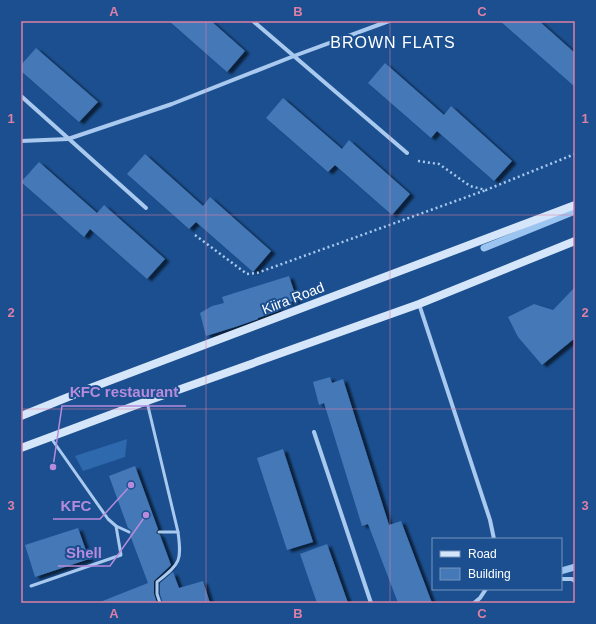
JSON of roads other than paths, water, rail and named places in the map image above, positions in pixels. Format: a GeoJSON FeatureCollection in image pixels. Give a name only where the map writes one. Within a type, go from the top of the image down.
{"type":"FeatureCollection","features":[{"type":"Feature","properties":{"kind":"main road","name":"Kiira Road"},"geometry":{"type":"LineString","coordinates":[[21,416],[93,387],[575,205]]}},
{"type":"Feature","properties":{"kind":"main road"},"geometry":{"type":"LineString","coordinates":[[21,448],[147,401],[419,304],[575,241]]}},
{"type":"Feature","properties":{"kind":"street"},"geometry":{"type":"LineString","coordinates":[[253,21],[407,153]]}},
{"type":"Feature","properties":{"kind":"street"},"geometry":{"type":"LineString","coordinates":[[21,141],[68,139],[172,104],[294,56],[389,21]]}},
{"type":"Feature","properties":{"kind":"street"},"geometry":{"type":"LineString","coordinates":[[21,96],[146,208]]}},
{"type":"Feature","properties":{"kind":"street"},"geometry":{"type":"LineString","coordinates":[[419,304],[490,520],[494,538]]}},
{"type":"Feature","properties":{"kind":"street"},"geometry":{"type":"LineString","coordinates":[[314,432],[371,603]]}},
{"type":"Feature","properties":{"kind":"street"},"geometry":{"type":"LineString","coordinates":[[562,579],[572,579],[575,581]]}},
{"type":"Feature","properties":{"kind":"street"},"geometry":{"type":"LineString","coordinates":[[474,603],[480,598],[485,590]]}},
{"type":"Feature","properties":{"kind":"lane"},"geometry":{"type":"LineString","coordinates":[[147,401],[178,532],[181,551],[178,562],[157,582],[157,594],[160,603]]}},
{"type":"Feature","properties":{"kind":"lane"},"geometry":{"type":"LineString","coordinates":[[50,437],[108,519],[116,526],[129,532]]}},
{"type":"Feature","properties":{"kind":"lane"},"geometry":{"type":"LineString","coordinates":[[31,586],[121,555],[116,526]]}},
{"type":"Feature","properties":{"kind":"lane"},"geometry":{"type":"LineString","coordinates":[[159,532],[178,532]]}},
{"type":"Feature","properties":{"kind":"waterway"},"geometry":{"type":"LineString","coordinates":[[484,248],[575,211]]}},
{"type":"Feature","properties":{"kind":"waterway"},"geometry":{"type":"LineString","coordinates":[[562,571],[575,567]]}},
{"type":"Feature","properties":{"kind":"place","name":"KFC restaurant"},"geometry":{"type":"Point","coordinates":[53,467]}},
{"type":"Feature","properties":{"kind":"place","name":"KFC"},"geometry":{"type":"Point","coordinates":[131,485]}},
{"type":"Feature","properties":{"kind":"place","name":"Shell"},"geometry":{"type":"Point","coordinates":[146,515]}},
{"type":"Feature","properties":{"kind":"district","name":"BROWN FLATS"},"geometry":{"type":"Point","coordinates":[393,42]}}]}
